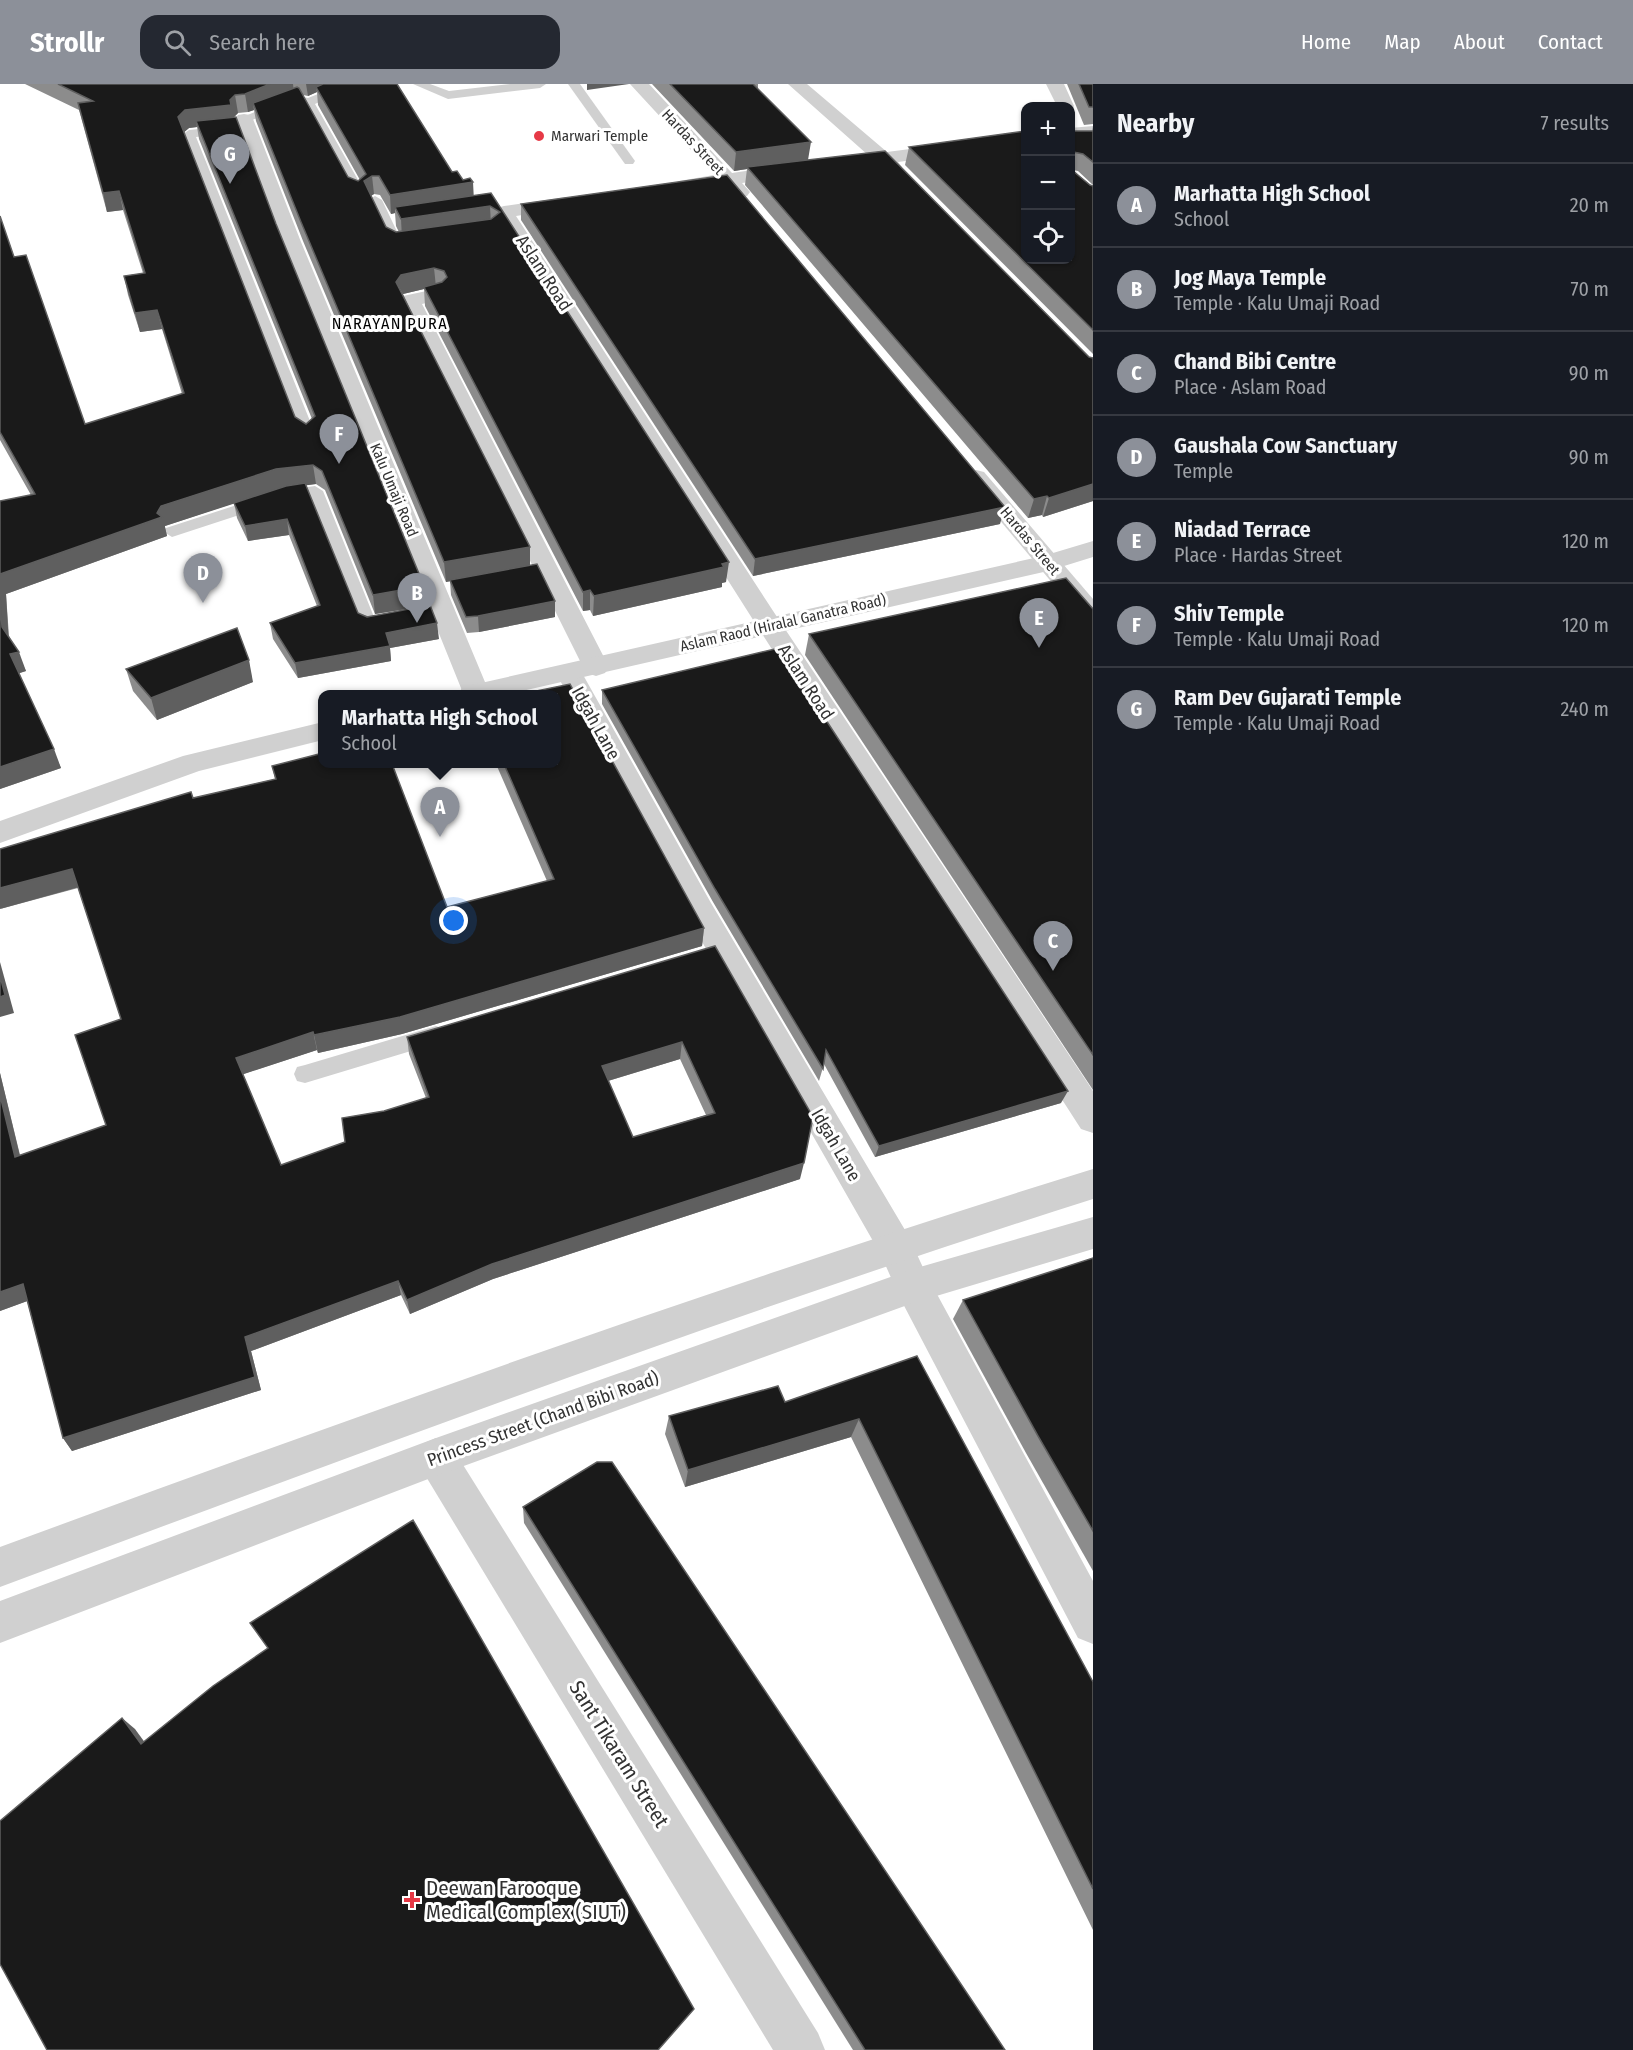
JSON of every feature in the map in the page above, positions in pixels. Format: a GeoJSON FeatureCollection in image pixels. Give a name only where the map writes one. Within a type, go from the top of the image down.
{"type":"FeatureCollection","features":[{"type":"Feature","properties":{"kind":"street","name":"Hardas Street"},"geometry":{"type":"LineString","coordinates":[[639,84],[751,206]]}},
{"type":"Feature","properties":{"kind":"street"},"geometry":{"type":"LineString","coordinates":[[797,84],[884,158],[909,183]]}},
{"type":"Feature","properties":{"kind":"street"},"geometry":{"type":"LineString","coordinates":[[1055,84],[1063,102]]}},
{"type":"Feature","properties":{"kind":"street","name":"Kalu Umaji Road"},"geometry":{"type":"LineString","coordinates":[[245,123],[299,262],[440,601],[473,690]]}},
{"type":"Feature","properties":{"kind":"street"},"geometry":{"type":"LineString","coordinates":[[828,165],[1021,140]]}},
{"type":"Feature","properties":{"kind":"street"},"geometry":{"type":"LineString","coordinates":[[669,187],[806,168]]}},
{"type":"Feature","properties":{"kind":"street","name":"Aslam Road"},"geometry":{"type":"LineString","coordinates":[[587,200],[496,208],[1093,1119]]}},
{"type":"Feature","properties":{"kind":"street"},"geometry":{"type":"LineString","coordinates":[[436,295],[410,300],[538,572]]}},
{"type":"Feature","properties":{"kind":"street"},"geometry":{"type":"LineString","coordinates":[[429,370],[538,572]]}},
{"type":"Feature","properties":{"kind":"street","name":"Hardas Street"},"geometry":{"type":"LineString","coordinates":[[964,462],[1093,615]]}},
{"type":"Feature","properties":{"kind":"street","name":"Aslam Raod (Hiralal Ganatra Road)"},"geometry":{"type":"LineString","coordinates":[[493,690],[1048,563],[1093,549]]}},
{"type":"Feature","properties":{"kind":"street","name":"Idgah Lane"},"geometry":{"type":"LineString","coordinates":[[538,572],[713,954],[895,1246],[913,1286],[1093,1623]]}},
{"type":"Feature","properties":{"kind":"street"},"geometry":{"type":"LineString","coordinates":[[0,832],[193,763],[318,732]]}},
{"type":"Feature","properties":{"kind":"street"},"geometry":{"type":"LineString","coordinates":[[1,1564],[425,1410],[895,1246],[1093,1184]]}},
{"type":"Feature","properties":{"kind":"street","name":"Princess Street (Chand Bibi Road)"},"geometry":{"type":"LineString","coordinates":[[0,1622],[436,1457],[913,1286],[1093,1233]]}},
{"type":"Feature","properties":{"kind":"street","name":"Sant Tikaram Street"},"geometry":{"type":"LineString","coordinates":[[436,1457],[801,2050]]}},
{"type":"Feature","properties":{"kind":"lane"},"geometry":{"type":"LineString","coordinates":[[308,102],[353,84]]}},
{"type":"Feature","properties":{"kind":"lane"},"geometry":{"type":"LineString","coordinates":[[419,84],[448,95],[540,84]]}},
{"type":"Feature","properties":{"kind":"lane"},"geometry":{"type":"LineString","coordinates":[[574,84],[629,161]]}},
{"type":"Feature","properties":{"kind":"lane"},"geometry":{"type":"LineString","coordinates":[[308,436],[188,130],[245,123],[299,98],[308,102],[359,194]]}},
{"type":"Feature","properties":{"kind":"lane"},"geometry":{"type":"LineString","coordinates":[[375,200],[391,220],[398,245],[419,242]]}},
{"type":"Feature","properties":{"kind":"lane"},"geometry":{"type":"LineString","coordinates":[[172,532],[286,494],[315,491],[368,624],[400,618]]}},
{"type":"Feature","properties":{"kind":"lane"},"geometry":{"type":"LineString","coordinates":[[305,1074],[452,1030]]}},
{"type":"Feature","properties":{"kind":"building"},"geometry":{"type":"Polygon","coordinates":[[[58,84],[270,84],[245,94],[235,95],[230,100],[231,105],[185,110],[178,117],[295,417],[306,424],[315,416],[196,121],[236,117],[276,224],[424,586],[373,595],[322,471],[313,465],[276,469],[161,506],[157,513],[162,517],[0,574],[0,501],[35,494],[0,432],[0,216],[14,257],[26,255],[85,424],[184,393],[157,310],[135,313],[124,276],[145,273],[119,191],[103,193],[78,103],[93,101],[58,84]]]}},
{"type":"Feature","properties":{"kind":"building"},"geometry":{"type":"Polygon","coordinates":[[[323,84],[397,84],[452,172],[457,171],[463,180],[470,178],[473,182],[390,195],[379,176],[372,176],[364,181],[386,227],[396,232],[491,219],[500,212],[490,206],[401,219],[395,207],[491,193],[729,562],[722,564],[724,567],[594,596],[590,590],[583,592],[424,287],[442,282],[447,277],[444,271],[434,268],[401,275],[396,282],[530,547],[444,562],[253,103],[299,88],[348,177],[358,181],[366,174],[316,87],[323,84]]]}},
{"type":"Feature","properties":{"kind":"building"},"geometry":{"type":"Polygon","coordinates":[[[670,84],[753,84],[811,142],[736,152],[670,84]]]}},
{"type":"Feature","properties":{"kind":"building"},"geometry":{"type":"Polygon","coordinates":[[[1079,84],[1093,84],[1093,107],[1089,107],[1079,84]]]}},
{"type":"Feature","properties":{"kind":"building"},"geometry":{"type":"Polygon","coordinates":[[[1075,131],[1093,131],[1093,162],[1083,154],[1075,152],[1075,131]]]}},
{"type":"Feature","properties":{"kind":"building"},"geometry":{"type":"Polygon","coordinates":[[[1021,132],[1021,258],[909,147],[1021,132]]]}},
{"type":"Feature","properties":{"kind":"building"},"geometry":{"type":"Polygon","coordinates":[[[885,151],[1089,357],[1093,358],[1093,484],[1049,498],[1047,496],[1034,499],[747,167],[885,151]]]}},
{"type":"Feature","properties":{"kind":"building"},"geometry":{"type":"Polygon","coordinates":[[[1075,173],[1093,186],[1093,330],[1027,264],[1075,264],[1075,173]]]}},
{"type":"Feature","properties":{"kind":"building"},"geometry":{"type":"Polygon","coordinates":[[[727,175],[1005,507],[755,559],[521,204],[727,175]]]}},
{"type":"Feature","properties":{"kind":"building"},"geometry":{"type":"Polygon","coordinates":[[[305,483],[358,613],[367,617],[430,605],[437,623],[386,633],[390,646],[295,663],[270,623],[320,605],[287,519],[245,526],[234,503],[286,486],[305,483]]]}},
{"type":"Feature","properties":{"kind":"building"},"geometry":{"type":"Polygon","coordinates":[[[537,564],[555,601],[466,617],[450,580],[537,564]]]}},
{"type":"Feature","properties":{"kind":"building"},"geometry":{"type":"Polygon","coordinates":[[[1066,578],[1093,609],[1093,1055],[809,634],[1066,578]]]}},
{"type":"Feature","properties":{"kind":"building"},"geometry":{"type":"Polygon","coordinates":[[[0,597],[2,627],[19,652],[10,654],[54,749],[0,767],[0,597]]]}},
{"type":"Feature","properties":{"kind":"building"},"geometry":{"type":"Polygon","coordinates":[[[237,628],[249,660],[151,698],[126,669],[237,628]]]}},
{"type":"Feature","properties":{"kind":"building"},"geometry":{"type":"Polygon","coordinates":[[[779,648],[1068,1091],[879,1146],[826,1050],[823,1069],[715,889],[602,690],[779,648]]]}},
{"type":"Feature","properties":{"kind":"building"},"geometry":{"type":"Polygon","coordinates":[[[570,684],[704,928],[400,1017],[314,1035],[313,1032],[236,1058],[281,1165],[345,1142],[342,1118],[384,1111],[429,1097],[407,1037],[715,946],[813,1117],[804,1163],[492,1264],[407,1300],[398,1281],[245,1337],[255,1377],[63,1438],[23,1284],[0,1292],[0,1095],[15,1157],[106,1125],[75,1035],[121,1019],[72,869],[0,888],[0,849],[191,792],[193,798],[276,779],[272,766],[318,754],[318,768],[394,768],[447,907],[554,879],[506,768],[561,768],[561,690],[541,690],[570,684]],[[682,1042],[602,1066],[633,1137],[715,1113],[682,1042]]]}},
{"type":"Feature","properties":{"kind":"building"},"geometry":{"type":"Polygon","coordinates":[[[0,976],[5,995],[0,997],[0,976]]]}},
{"type":"Feature","properties":{"kind":"building"},"geometry":{"type":"Polygon","coordinates":[[[1093,1258],[1093,1531],[963,1300],[1093,1258]]]}},
{"type":"Feature","properties":{"kind":"building"},"geometry":{"type":"Polygon","coordinates":[[[917,1356],[1093,1682],[1093,1889],[859,1419],[688,1470],[669,1416],[778,1386],[785,1402],[917,1356]]]}},
{"type":"Feature","properties":{"kind":"building"},"geometry":{"type":"Polygon","coordinates":[[[597,1462],[612,1462],[1005,2050],[865,2050],[523,1507],[597,1462]]]}},
{"type":"Feature","properties":{"kind":"building"},"geometry":{"type":"Polygon","coordinates":[[[413,1520],[694,2009],[658,2050],[47,2050],[0,1964],[0,1821],[122,1718],[141,1744],[213,1686],[268,1648],[250,1623],[413,1520]]]}},
{"type":"Feature","properties":{"kind":"place","name":"Marwari Temple"},"geometry":{"type":"Point","coordinates":[539,136]}},
{"type":"Feature","properties":{"kind":"place","name":"Ram Dev Gujarati Temple"},"geometry":{"type":"Point","coordinates":[230,184]}},
{"type":"Feature","properties":{"kind":"place","name":"Shiv Temple"},"geometry":{"type":"Point","coordinates":[339,464]}},
{"type":"Feature","properties":{"kind":"place","name":"Gaushala Cow Sanctuary"},"geometry":{"type":"Point","coordinates":[203,603]}},
{"type":"Feature","properties":{"kind":"place","name":"Jog Maya Temple"},"geometry":{"type":"Point","coordinates":[417,623]}},
{"type":"Feature","properties":{"kind":"place","name":"Niadad Terrace"},"geometry":{"type":"Point","coordinates":[1039,648]}},
{"type":"Feature","properties":{"kind":"place","name":"Marhatta High School"},"geometry":{"type":"Point","coordinates":[440,837]}},
{"type":"Feature","properties":{"kind":"place","name":"Chand Bibi Centre"},"geometry":{"type":"Point","coordinates":[1053,971]}},
{"type":"Feature","properties":{"kind":"place","name":"Deewan Farooque Medical Complex (SIUT)"},"geometry":{"type":"Point","coordinates":[412,1900]}},
{"type":"Feature","properties":{"kind":"district","name":"NARAYAN PURA"},"geometry":{"type":"Point","coordinates":[390,323]}}]}
